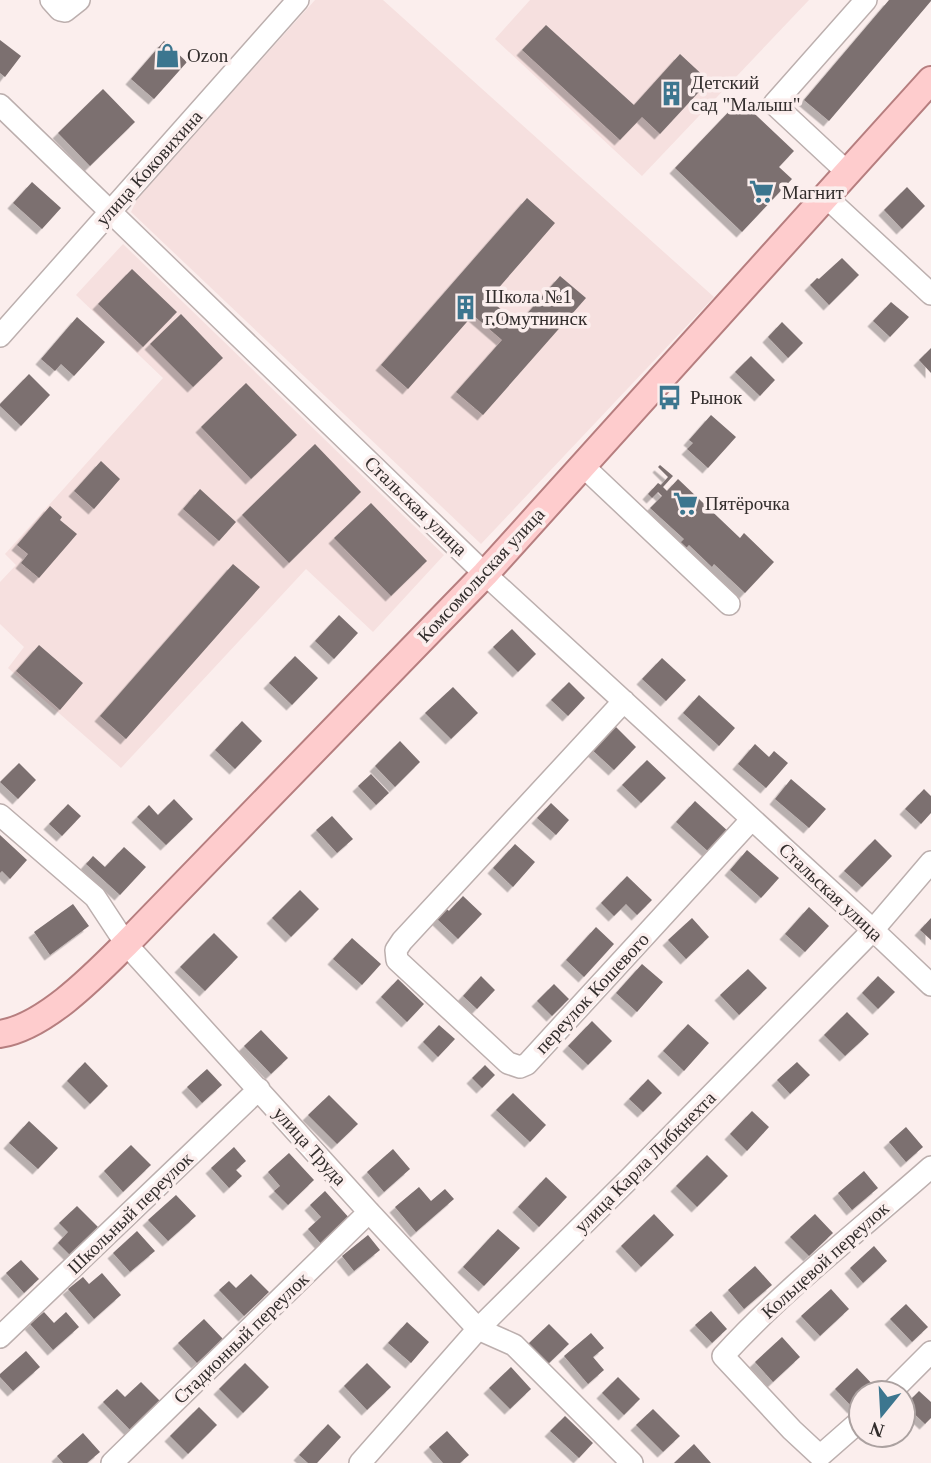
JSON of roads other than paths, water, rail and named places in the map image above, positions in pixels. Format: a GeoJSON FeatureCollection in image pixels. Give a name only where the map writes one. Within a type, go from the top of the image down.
{"type":"FeatureCollection","features":[{"type":"Feature","properties":{"kind":"main road","name":"Комсомольская улица"},"geometry":{"type":"LineString","coordinates":[[0,1034],[33,1023],[94,976],[126,944],[485,574],[931,80]]}},
{"type":"Feature","properties":{"kind":"street"},"geometry":{"type":"LineString","coordinates":[[51,0],[60,10],[65,11],[79,0]]}},
{"type":"Feature","properties":{"kind":"street","name":"улица Коковихина"},"geometry":{"type":"LineString","coordinates":[[0,336],[298,0]]}},
{"type":"Feature","properties":{"kind":"street"},"geometry":{"type":"LineString","coordinates":[[847,172],[774,104],[866,0]]}},
{"type":"Feature","properties":{"kind":"street","name":"Стальская улица"},"geometry":{"type":"LineString","coordinates":[[0,105],[485,574],[931,985]]}},
{"type":"Feature","properties":{"kind":"street"},"geometry":{"type":"LineString","coordinates":[[825,197],[931,293]]}},
{"type":"Feature","properties":{"kind":"street"},"geometry":{"type":"LineString","coordinates":[[582,465],[729,604]]}},
{"type":"Feature","properties":{"kind":"street","name":"переулок Кошевого"},"geometry":{"type":"LineString","coordinates":[[624,701],[396,950],[397,960],[508,1063],[520,1067],[527,1063],[752,818]]}},
{"type":"Feature","properties":{"kind":"street","name":"улица Труда"},"geometry":{"type":"LineString","coordinates":[[0,815],[95,897],[126,944],[478,1329],[513,1345],[632,1463]]}},
{"type":"Feature","properties":{"kind":"street","name":"улица Карла Либкнехта"},"geometry":{"type":"LineString","coordinates":[[362,1462],[478,1329],[873,930],[931,862]]}},
{"type":"Feature","properties":{"kind":"street","name":"Школьный переулок"},"geometry":{"type":"LineString","coordinates":[[0,1337],[259,1089]]}},
{"type":"Feature","properties":{"kind":"street","name":"Кольцевой переулок"},"geometry":{"type":"LineString","coordinates":[[847,1432],[820,1456],[723,1356],[792,1289],[931,1167]]}},
{"type":"Feature","properties":{"kind":"street","name":"Стадионный переулок"},"geometry":{"type":"LineString","coordinates":[[112,1463],[369,1212]]}},
{"type":"Feature","properties":{"kind":"street"},"geometry":{"type":"LineString","coordinates":[[904,1379],[931,1352]]}},
{"type":"Feature","properties":{"kind":"place","name":"Ozon"},"geometry":{"type":"Point","coordinates":[167,55]}},
{"type":"Feature","properties":{"kind":"place","name":"Детский сад \"Малыш\""},"geometry":{"type":"Point","coordinates":[671,93]}},
{"type":"Feature","properties":{"kind":"place","name":"Магнит"},"geometry":{"type":"Point","coordinates":[762,192]}},
{"type":"Feature","properties":{"kind":"place","name":"Школа №1 г.Омутнинск"},"geometry":{"type":"Point","coordinates":[465,307]}},
{"type":"Feature","properties":{"kind":"place","name":"Рынок"},"geometry":{"type":"Point","coordinates":[670,397]}},
{"type":"Feature","properties":{"kind":"place","name":"Пятёрочка"},"geometry":{"type":"Point","coordinates":[685,503]}}]}
